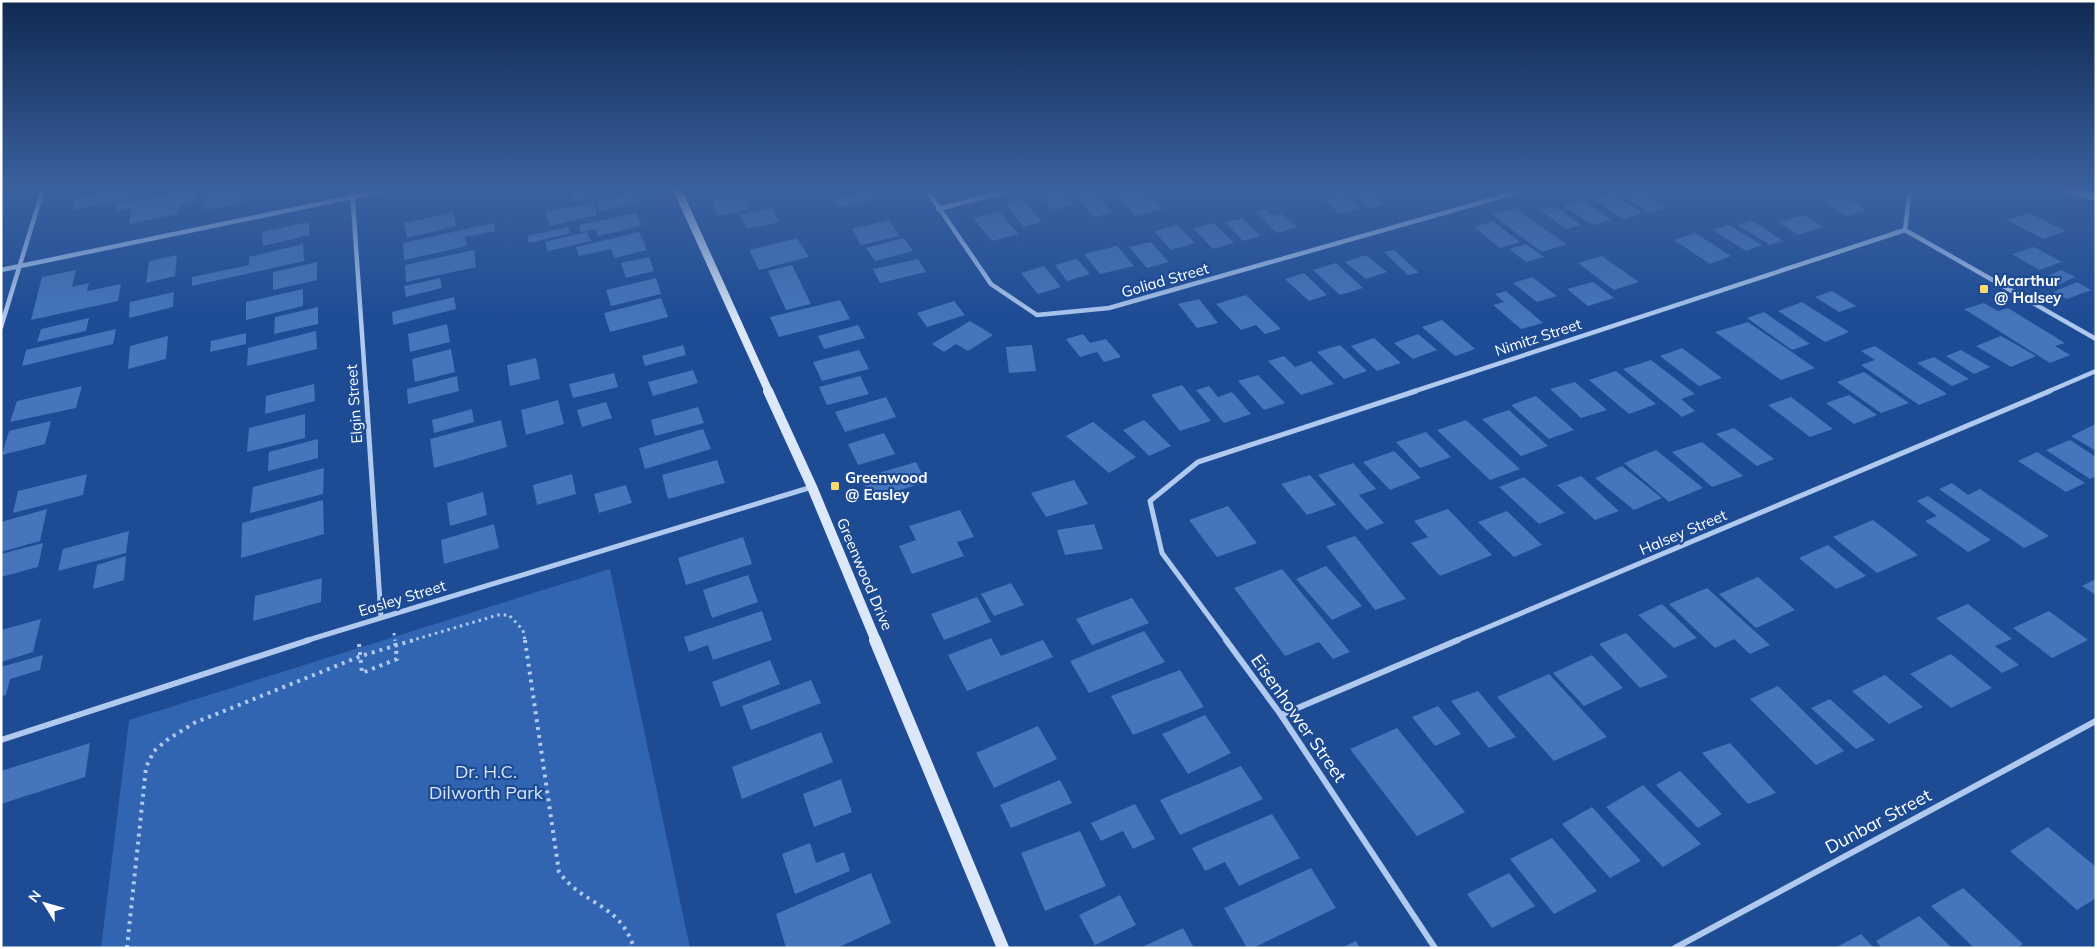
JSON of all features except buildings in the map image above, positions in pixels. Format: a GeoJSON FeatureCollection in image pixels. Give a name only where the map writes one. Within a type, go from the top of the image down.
{"type":"FeatureCollection","features":[{"type":"Feature","properties":{"kind":"main road","name":"Greenwood Drive"},"geometry":{"type":"LineString","coordinates":[[697,233],[812,487],[1004,948]]}},
{"type":"Feature","properties":{"kind":"street"},"geometry":{"type":"LineString","coordinates":[[1,327],[29,233]]}},
{"type":"Feature","properties":{"kind":"street"},"geometry":{"type":"LineString","coordinates":[[1,270],[175,233]]}},
{"type":"Feature","properties":{"kind":"street","name":"Elgin Street"},"geometry":{"type":"LineString","coordinates":[[354,233],[380,617]]}},
{"type":"Feature","properties":{"kind":"street","name":"Goliad Street"},"geometry":{"type":"LineString","coordinates":[[956,233],[991,284],[1037,315],[1109,308],[1372,233]]}},
{"type":"Feature","properties":{"kind":"street","name":"Nimitz Street"},"geometry":{"type":"LineString","coordinates":[[1150,501],[1198,462],[1895,233]]}},
{"type":"Feature","properties":{"kind":"street"},"geometry":{"type":"LineString","coordinates":[[1911,233],[2096,339]]}},
{"type":"Feature","properties":{"kind":"street","name":"Halsey Street"},"geometry":{"type":"LineString","coordinates":[[1281,715],[2096,371]]}},
{"type":"Feature","properties":{"kind":"street","name":"Easley Street"},"geometry":{"type":"LineString","coordinates":[[1,740],[380,617],[812,487]]}},
{"type":"Feature","properties":{"kind":"street","name":"Eisenhower Street"},"geometry":{"type":"LineString","coordinates":[[1150,501],[1162,553],[1281,715],[1435,948]]}},
{"type":"Feature","properties":{"kind":"street","name":"Dunbar Street"},"geometry":{"type":"LineString","coordinates":[[1675,948],[2096,721]]}},
{"type":"Feature","properties":{"kind":"path"},"geometry":{"type":"LineString","coordinates":[[127,948],[146,767],[154,751],[167,740],[194,723],[361,656],[498,615],[509,615],[523,630],[559,872],[568,884],[614,914],[626,926],[632,938],[634,948]]}},
{"type":"Feature","properties":{"kind":"path"},"geometry":{"type":"LineString","coordinates":[[359,644],[362,673],[397,659],[394,633]]}},
{"type":"Feature","properties":{"kind":"green space","name":"Dr. H.C. Dilworth Park"},"geometry":{"type":"Polygon","coordinates":[[[610,569],[690,948],[101,948],[129,720],[610,569]]]}},
{"type":"Feature","properties":{"kind":"place","name":"Mcarthur @ Halsey"},"geometry":{"type":"Point","coordinates":[1984,289]}},
{"type":"Feature","properties":{"kind":"place","name":"Greenwood @ Easley"},"geometry":{"type":"Point","coordinates":[835,486]}}]}
